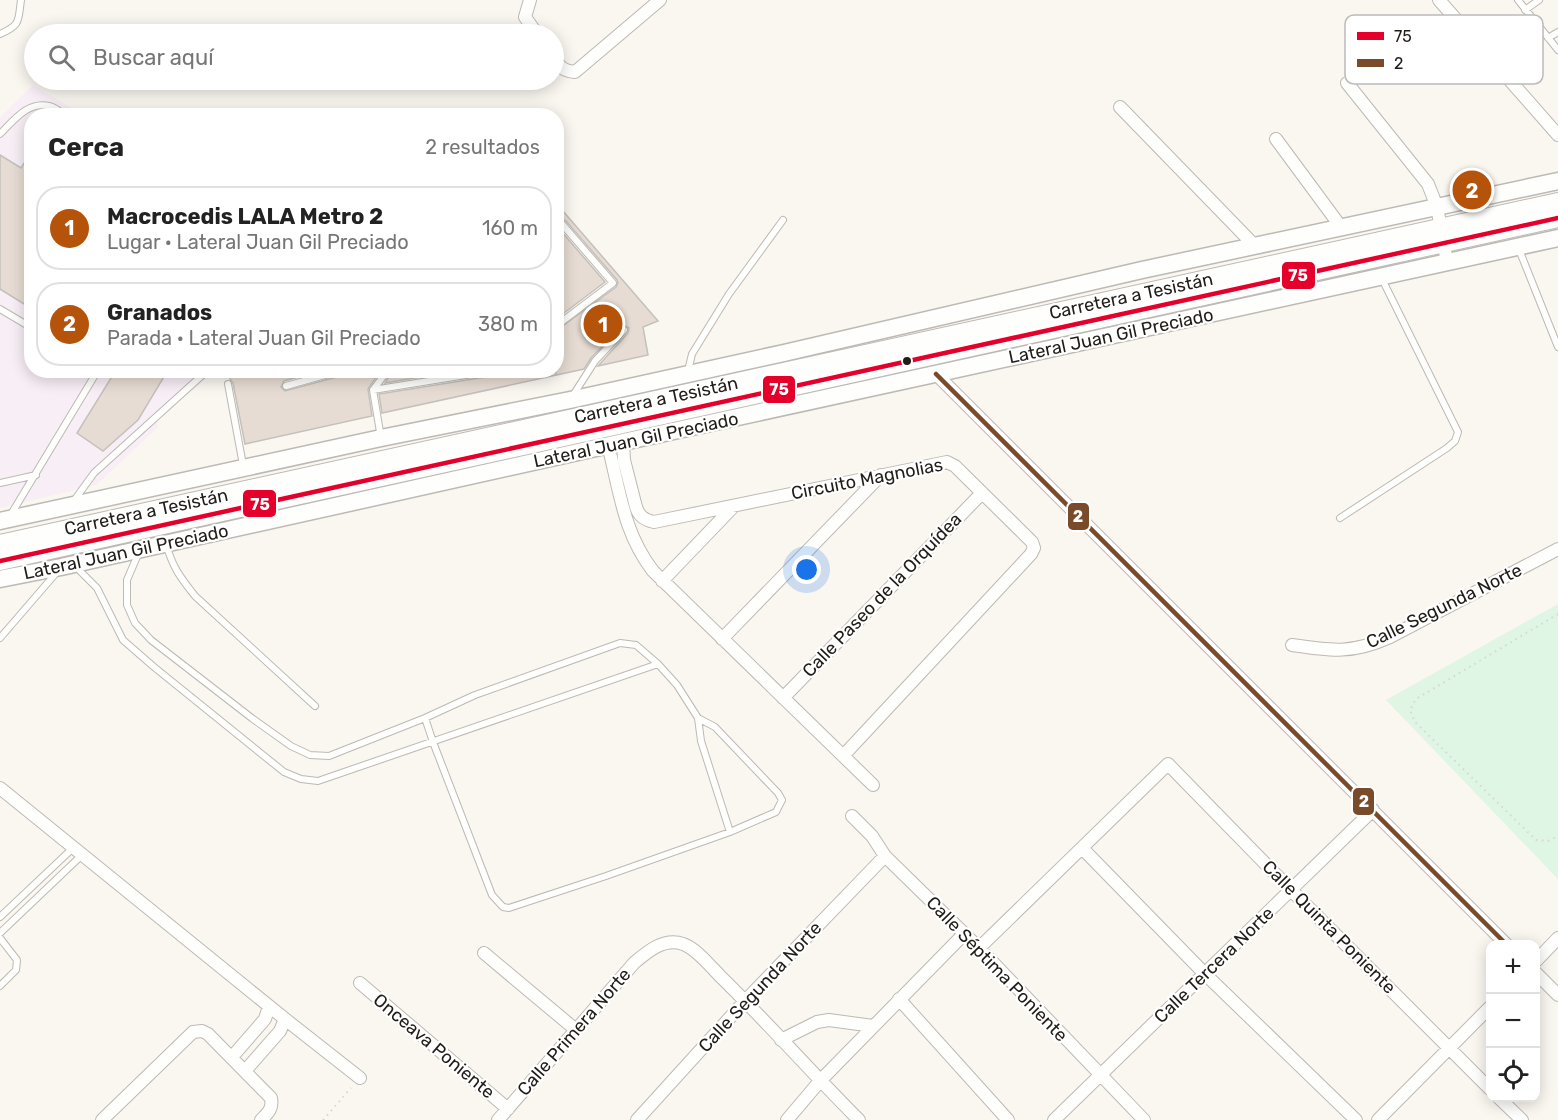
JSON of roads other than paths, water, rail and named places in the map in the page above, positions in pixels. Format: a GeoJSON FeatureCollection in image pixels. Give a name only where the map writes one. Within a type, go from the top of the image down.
{"type":"FeatureCollection","features":[{"type":"Feature","properties":{"kind":"main road"},"geometry":{"type":"LineString","coordinates":[[4,520],[726,366],[1142,270],[1558,181]]}},
{"type":"Feature","properties":{"kind":"main road","name":"Carretera a Tesistán"},"geometry":{"type":"LineString","coordinates":[[1444,245],[1558,202]]}},
{"type":"Feature","properties":{"kind":"main road","name":"Carretera a Tesistán"},"geometry":{"type":"LineString","coordinates":[[0,544],[1444,245],[1558,218]]}},
{"type":"Feature","properties":{"kind":"main road","name":"Lateral Juan Gil Preciado"},"geometry":{"type":"LineString","coordinates":[[1,575],[68,566],[1381,276],[1444,245],[1518,246],[1558,238]]}},
{"type":"Feature","properties":{"kind":"main road"},"geometry":{"type":"LineString","coordinates":[[784,353],[778,382],[794,406]]}},
{"type":"Feature","properties":{"kind":"main road"},"geometry":{"type":"LineString","coordinates":[[726,366],[745,388],[738,418]]}},
{"type":"Feature","properties":{"kind":"main road","name":"Carretera a Tesistán"},"geometry":{"type":"LineString","coordinates":[[1,575],[25,556],[745,388]]}},
{"type":"Feature","properties":{"kind":"street"},"geometry":{"type":"LineString","coordinates":[[530,24],[525,17],[531,0]]}},
{"type":"Feature","properties":{"kind":"street"},"geometry":{"type":"LineString","coordinates":[[564,70],[574,72],[660,0]]}},
{"type":"Feature","properties":{"kind":"street"},"geometry":{"type":"LineString","coordinates":[[1439,0],[1452,15]]}},
{"type":"Feature","properties":{"kind":"street"},"geometry":{"type":"LineString","coordinates":[[1348,84],[1428,184],[1437,207],[1444,245]]}},
{"type":"Feature","properties":{"kind":"street"},"geometry":{"type":"LineString","coordinates":[[1513,84],[1558,135]]}},
{"type":"Feature","properties":{"kind":"street"},"geometry":{"type":"LineString","coordinates":[[1119,107],[1255,246]]}},
{"type":"Feature","properties":{"kind":"street"},"geometry":{"type":"LineString","coordinates":[[1276,139],[1341,227]]}},
{"type":"Feature","properties":{"kind":"street"},"geometry":{"type":"LineString","coordinates":[[936,374],[1501,940]]}},
{"type":"Feature","properties":{"kind":"street"},"geometry":{"type":"LineString","coordinates":[[616,444],[626,521],[644,560],[662,581],[873,785]]}},
{"type":"Feature","properties":{"kind":"street","name":"Circuito Magnolias"},"geometry":{"type":"LineString","coordinates":[[616,444],[624,460],[638,513],[642,518],[654,522],[947,462],[955,466],[1032,542],[1034,548],[1030,554],[843,756]]}},
{"type":"Feature","properties":{"kind":"street"},"geometry":{"type":"LineString","coordinates":[[722,639],[880,475]]}},
{"type":"Feature","properties":{"kind":"street","name":"Calle Paseo de la Orquídea"},"geometry":{"type":"LineString","coordinates":[[783,698],[982,493]]}},
{"type":"Feature","properties":{"kind":"street"},"geometry":{"type":"LineString","coordinates":[[662,581],[734,505]]}},
{"type":"Feature","properties":{"kind":"street","name":"Calle Segunda Norte"},"geometry":{"type":"LineString","coordinates":[[1292,645],[1327,650],[1348,650],[1371,646],[1558,549]]}},
{"type":"Feature","properties":{"kind":"street","name":"Calle Quinta Poniente"},"geometry":{"type":"LineString","coordinates":[[1082,848],[1168,764],[1486,1084]]}},
{"type":"Feature","properties":{"kind":"street"},"geometry":{"type":"LineString","coordinates":[[0,788],[360,1078]]}},
{"type":"Feature","properties":{"kind":"street","name":"Calle Tercera Norte"},"geometry":{"type":"LineString","coordinates":[[1054,1120],[1373,810]]}},
{"type":"Feature","properties":{"kind":"street","name":"Calle Séptima Poniente"},"geometry":{"type":"LineString","coordinates":[[852,816],[872,836],[885,856],[979,948],[1144,1120]]}},
{"type":"Feature","properties":{"kind":"street"},"geometry":{"type":"LineString","coordinates":[[979,948],[1082,848],[1205,974],[1356,1120]]}},
{"type":"Feature","properties":{"kind":"street","name":"Calle Segunda Norte"},"geometry":{"type":"LineString","coordinates":[[637,1120],[746,1001],[885,856]]}},
{"type":"Feature","properties":{"kind":"street"},"geometry":{"type":"LineString","coordinates":[[787,1120],[820,1081],[964,934]]}},
{"type":"Feature","properties":{"kind":"street"},"geometry":{"type":"LineString","coordinates":[[1540,957],[1558,938]]}},
{"type":"Feature","properties":{"kind":"street","name":"Calle Primera Norte"},"geometry":{"type":"LineString","coordinates":[[498,1120],[634,963],[654,947],[668,943],[683,943],[746,1001]]}},
{"type":"Feature","properties":{"kind":"street"},"geometry":{"type":"LineString","coordinates":[[484,953],[576,1030]]}},
{"type":"Feature","properties":{"kind":"street"},"geometry":{"type":"LineString","coordinates":[[1540,978],[1558,995]]}},
{"type":"Feature","properties":{"kind":"street","name":"Onceava Poniente"},"geometry":{"type":"LineString","coordinates":[[360,983],[507,1109]]}},
{"type":"Feature","properties":{"kind":"street"},"geometry":{"type":"LineString","coordinates":[[899,999],[1008,1120]]}},
{"type":"Feature","properties":{"kind":"street"},"geometry":{"type":"LineString","coordinates":[[746,1001],[859,1120]]}},
{"type":"Feature","properties":{"kind":"street"},"geometry":{"type":"LineString","coordinates":[[232,1057],[265,1019],[269,1006]]}},
{"type":"Feature","properties":{"kind":"street"},"geometry":{"type":"LineString","coordinates":[[1378,1120],[1486,1011]]}},
{"type":"Feature","properties":{"kind":"street"},"geometry":{"type":"LineString","coordinates":[[245,1071],[280,1031],[285,1019]]}},
{"type":"Feature","properties":{"kind":"street"},"geometry":{"type":"LineString","coordinates":[[781,1040],[817,1022],[829,1020],[873,1026]]}},
{"type":"Feature","properties":{"kind":"street"},"geometry":{"type":"LineString","coordinates":[[102,1120],[194,1032],[202,1031],[232,1057],[270,1098],[272,1105],[270,1110],[261,1120]]}},
{"type":"Feature","properties":{"kind":"street"},"geometry":{"type":"LineString","coordinates":[[1503,1102],[1522,1120]]}},
{"type":"Feature","properties":{"kind":"lane"},"geometry":{"type":"LineString","coordinates":[[0,34],[14,28],[18,22],[21,0]]}},
{"type":"Feature","properties":{"kind":"lane"},"geometry":{"type":"LineString","coordinates":[[1518,0],[1530,15]]}},
{"type":"Feature","properties":{"kind":"lane"},"geometry":{"type":"LineString","coordinates":[[1526,10],[1539,0]]}},
{"type":"Feature","properties":{"kind":"lane"},"geometry":{"type":"LineString","coordinates":[[1543,32],[1558,50]]}},
{"type":"Feature","properties":{"kind":"lane"},"geometry":{"type":"LineString","coordinates":[[1548,38],[1558,32]]}},
{"type":"Feature","properties":{"kind":"lane"},"geometry":{"type":"LineString","coordinates":[[30,108],[38,105],[54,108]]}},
{"type":"Feature","properties":{"kind":"lane"},"geometry":{"type":"LineString","coordinates":[[0,134],[24,111]]}},
{"type":"Feature","properties":{"kind":"lane"},"geometry":{"type":"LineString","coordinates":[[687,374],[692,354],[729,294],[783,220]]}},
{"type":"Feature","properties":{"kind":"lane"},"geometry":{"type":"LineString","coordinates":[[564,231],[613,283],[564,320]]}},
{"type":"Feature","properties":{"kind":"lane"},"geometry":{"type":"LineString","coordinates":[[1518,246],[1558,347]]}},
{"type":"Feature","properties":{"kind":"lane"},"geometry":{"type":"LineString","coordinates":[[1340,518],[1447,448],[1455,441],[1458,432],[1381,276]]}},
{"type":"Feature","properties":{"kind":"lane"},"geometry":{"type":"LineString","coordinates":[[0,309],[24,323]]}},
{"type":"Feature","properties":{"kind":"lane"},"geometry":{"type":"LineString","coordinates":[[570,400],[596,361],[624,330]]}},
{"type":"Feature","properties":{"kind":"lane"},"geometry":{"type":"LineString","coordinates":[[4,520],[36,475],[93,378]]}},
{"type":"Feature","properties":{"kind":"lane"},"geometry":{"type":"LineString","coordinates":[[71,505],[94,473],[199,378]]}},
{"type":"Feature","properties":{"kind":"lane"},"geometry":{"type":"LineString","coordinates":[[286,386],[314,378]]}},
{"type":"Feature","properties":{"kind":"lane"},"geometry":{"type":"LineString","coordinates":[[381,438],[373,390],[382,378]]}},
{"type":"Feature","properties":{"kind":"lane"},"geometry":{"type":"LineString","coordinates":[[373,390],[447,378]]}},
{"type":"Feature","properties":{"kind":"lane"},"geometry":{"type":"LineString","coordinates":[[228,384],[244,469]]}},
{"type":"Feature","properties":{"kind":"lane"},"geometry":{"type":"LineString","coordinates":[[0,483],[36,475]]}},
{"type":"Feature","properties":{"kind":"lane"},"geometry":{"type":"LineString","coordinates":[[166,544],[171,562],[195,596],[315,706]]}},
{"type":"Feature","properties":{"kind":"lane"},"geometry":{"type":"LineString","coordinates":[[141,549],[127,580],[127,604],[135,623],[152,640],[291,746],[310,755],[329,756],[425,718],[475,695],[620,644],[629,643],[636,645],[658,664],[677,685],[698,717],[715,728],[778,793],[782,800],[776,812],[730,832],[606,876],[509,908],[503,907],[492,895],[425,718]]}},
{"type":"Feature","properties":{"kind":"lane"},"geometry":{"type":"LineString","coordinates":[[0,638],[68,566],[97,588],[123,640],[154,667],[284,772],[318,781],[658,664]]}},
{"type":"Feature","properties":{"kind":"lane"},"geometry":{"type":"LineString","coordinates":[[698,717],[701,741],[730,832]]}},
{"type":"Feature","properties":{"kind":"lane"},"geometry":{"type":"LineString","coordinates":[[0,917],[48,870],[77,851]]}},
{"type":"Feature","properties":{"kind":"lane"},"geometry":{"type":"LineString","coordinates":[[0,933],[57,878],[77,851]]}},
{"type":"Feature","properties":{"kind":"lane"},"geometry":{"type":"LineString","coordinates":[[48,870],[57,878]]}},
{"type":"Feature","properties":{"kind":"lane"},"geometry":{"type":"LineString","coordinates":[[30,888],[38,897]]}},
{"type":"Feature","properties":{"kind":"lane"},"geometry":{"type":"LineString","coordinates":[[0,938],[17,960],[16,970],[0,986]]}},
{"type":"Feature","properties":{"kind":"place","name":"Granados"},"geometry":{"type":"Point","coordinates":[1472,190]}},
{"type":"Feature","properties":{"kind":"place","name":"Macrocedis LALA Metro 2"},"geometry":{"type":"Point","coordinates":[603,324]}}]}
